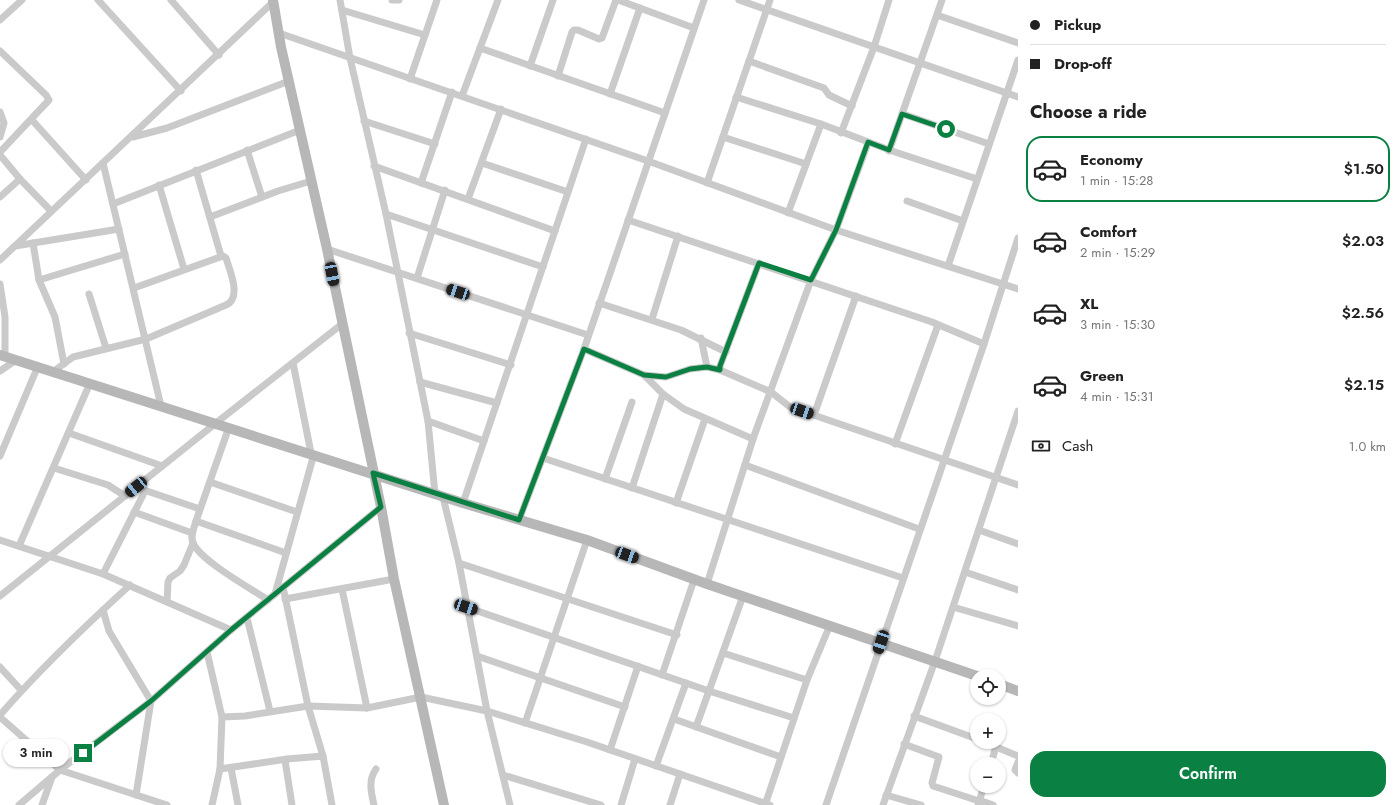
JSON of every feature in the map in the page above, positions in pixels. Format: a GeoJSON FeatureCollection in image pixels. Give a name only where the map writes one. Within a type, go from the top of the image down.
{"type":"FeatureCollection","features":[{"type":"Feature","properties":{"kind":"street"},"geometry":{"type":"LineString","coordinates":[[0,20],[22,0]]}},
{"type":"Feature","properties":{"kind":"street"},"geometry":{"type":"LineString","coordinates":[[98,0],[181,91]]}},
{"type":"Feature","properties":{"kind":"street"},"geometry":{"type":"LineString","coordinates":[[171,0],[219,55]]}},
{"type":"Feature","properties":{"kind":"street"},"geometry":{"type":"LineString","coordinates":[[340,0],[350,58],[386,214],[396,272],[428,421],[439,495],[459,562],[466,607],[487,711],[510,805]]}},
{"type":"Feature","properties":{"kind":"street"},"geometry":{"type":"LineString","coordinates":[[392,0],[399,0]]}},
{"type":"Feature","properties":{"kind":"street"},"geometry":{"type":"LineString","coordinates":[[410,78],[437,0]]}},
{"type":"Feature","properties":{"kind":"street"},"geometry":{"type":"LineString","coordinates":[[462,96],[498,0]]}},
{"type":"Feature","properties":{"kind":"street"},"geometry":{"type":"LineString","coordinates":[[530,66],[553,0]]}},
{"type":"Feature","properties":{"kind":"street"},"geometry":{"type":"LineString","coordinates":[[558,76],[572,32],[574,30],[578,30],[599,39],[602,38],[617,0],[694,28]]}},
{"type":"Feature","properties":{"kind":"street"},"geometry":{"type":"LineString","coordinates":[[519,520],[584,349],[704,0]]}},
{"type":"Feature","properties":{"kind":"street"},"geometry":{"type":"LineString","coordinates":[[739,0],[1018,97]]}},
{"type":"Feature","properties":{"kind":"street"},"geometry":{"type":"LineString","coordinates":[[707,183],[770,0]]}},
{"type":"Feature","properties":{"kind":"street"},"geometry":{"type":"LineString","coordinates":[[889,150],[942,0]]}},
{"type":"Feature","properties":{"kind":"street"},"geometry":{"type":"LineString","coordinates":[[0,260],[219,55],[273,1]]}},
{"type":"Feature","properties":{"kind":"street"},"geometry":{"type":"LineString","coordinates":[[273,1],[278,33],[327,249],[381,507],[394,579],[444,805]]}},
{"type":"Feature","properties":{"kind":"street"},"geometry":{"type":"LineString","coordinates":[[841,133],[874,47],[887,1]]}},
{"type":"Feature","properties":{"kind":"street"},"geometry":{"type":"LineString","coordinates":[[610,94],[640,8]]}},
{"type":"Feature","properties":{"kind":"street"},"geometry":{"type":"LineString","coordinates":[[342,10],[425,35]]}},
{"type":"Feature","properties":{"kind":"street"},"geometry":{"type":"LineString","coordinates":[[937,14],[1018,43]]}},
{"type":"Feature","properties":{"kind":"street"},"geometry":{"type":"LineString","coordinates":[[278,33],[586,139],[836,230],[1018,289]]}},
{"type":"Feature","properties":{"kind":"street"},"geometry":{"type":"LineString","coordinates":[[480,48],[665,113]]}},
{"type":"Feature","properties":{"kind":"street"},"geometry":{"type":"LineString","coordinates":[[0,51],[49,100],[0,153],[20,179],[51,211]]}},
{"type":"Feature","properties":{"kind":"street"},"geometry":{"type":"LineString","coordinates":[[948,266],[1018,60]]}},
{"type":"Feature","properties":{"kind":"street"},"geometry":{"type":"LineString","coordinates":[[749,61],[824,88],[829,94],[852,106]]}},
{"type":"Feature","properties":{"kind":"street"},"geometry":{"type":"LineString","coordinates":[[131,138],[167,128],[289,80]]}},
{"type":"Feature","properties":{"kind":"street"},"geometry":{"type":"LineString","coordinates":[[421,183],[452,92]]}},
{"type":"Feature","properties":{"kind":"street"},"geometry":{"type":"LineString","coordinates":[[736,97],[821,124],[841,133],[889,150],[977,179]]}},
{"type":"Feature","properties":{"kind":"street"},"geometry":{"type":"LineString","coordinates":[[468,199],[501,109]]}},
{"type":"Feature","properties":{"kind":"street"},"geometry":{"type":"LineString","coordinates":[[0,112],[4,123],[0,137]]}},
{"type":"Feature","properties":{"kind":"street"},"geometry":{"type":"LineString","coordinates":[[902,114],[989,144]]}},
{"type":"Feature","properties":{"kind":"street"},"geometry":{"type":"LineString","coordinates":[[32,120],[86,180]]}},
{"type":"Feature","properties":{"kind":"street"},"geometry":{"type":"LineString","coordinates":[[364,120],[434,144]]}},
{"type":"Feature","properties":{"kind":"street"},"geometry":{"type":"LineString","coordinates":[[788,213],[821,124]]}},
{"type":"Feature","properties":{"kind":"street"},"geometry":{"type":"LineString","coordinates":[[113,204],[300,130]]}},
{"type":"Feature","properties":{"kind":"street"},"geometry":{"type":"LineString","coordinates":[[723,137],[806,164]]}},
{"type":"Feature","properties":{"kind":"street"},"geometry":{"type":"LineString","coordinates":[[463,503],[586,139]]}},
{"type":"Feature","properties":{"kind":"street"},"geometry":{"type":"LineString","coordinates":[[707,584],[753,439],[811,280],[836,230],[868,142]]}},
{"type":"Feature","properties":{"kind":"street"},"geometry":{"type":"LineString","coordinates":[[247,150],[262,197]]}},
{"type":"Feature","properties":{"kind":"street"},"geometry":{"type":"LineString","coordinates":[[103,163],[161,406]]}},
{"type":"Feature","properties":{"kind":"street"},"geometry":{"type":"LineString","coordinates":[[482,163],[568,192]]}},
{"type":"Feature","properties":{"kind":"street"},"geometry":{"type":"LineString","coordinates":[[374,166],[445,190],[555,231]]}},
{"type":"Feature","properties":{"kind":"street"},"geometry":{"type":"LineString","coordinates":[[196,170],[221,256]]}},
{"type":"Feature","properties":{"kind":"street"},"geometry":{"type":"LineString","coordinates":[[0,197],[20,179]]}},
{"type":"Feature","properties":{"kind":"street"},"geometry":{"type":"LineString","coordinates":[[210,217],[262,197],[311,181]]}},
{"type":"Feature","properties":{"kind":"street"},"geometry":{"type":"LineString","coordinates":[[159,185],[184,270]]}},
{"type":"Feature","properties":{"kind":"street"},"geometry":{"type":"LineString","coordinates":[[417,278],[445,190]]}},
{"type":"Feature","properties":{"kind":"street"},"geometry":{"type":"LineString","coordinates":[[907,201],[963,221]]}},
{"type":"Feature","properties":{"kind":"street"},"geometry":{"type":"LineString","coordinates":[[386,214],[543,267]]}},
{"type":"Feature","properties":{"kind":"street"},"geometry":{"type":"LineString","coordinates":[[628,220],[811,280],[938,325],[984,344]]}},
{"type":"Feature","properties":{"kind":"street"},"geometry":{"type":"LineString","coordinates":[[14,246],[119,229]]}},
{"type":"Feature","properties":{"kind":"street"},"geometry":{"type":"LineString","coordinates":[[652,319],[678,236]]}},
{"type":"Feature","properties":{"kind":"street"},"geometry":{"type":"LineString","coordinates":[[826,805],[919,529],[984,344],[1018,238]]}},
{"type":"Feature","properties":{"kind":"street"},"geometry":{"type":"LineString","coordinates":[[34,243],[39,280],[55,317],[64,364]]}},
{"type":"Feature","properties":{"kind":"street"},"geometry":{"type":"LineString","coordinates":[[327,249],[588,335]]}},
{"type":"Feature","properties":{"kind":"street"},"geometry":{"type":"LineString","coordinates":[[39,280],[125,254]]}},
{"type":"Feature","properties":{"kind":"street"},"geometry":{"type":"LineString","coordinates":[[54,371],[73,357],[146,339],[233,301],[235,294],[226,258],[221,256],[134,288]]}},
{"type":"Feature","properties":{"kind":"street"},"geometry":{"type":"LineString","coordinates":[[720,370],[759,263]]}},
{"type":"Feature","properties":{"kind":"street"},"geometry":{"type":"LineString","coordinates":[[0,284],[5,317],[3,356],[54,371],[463,503],[586,540],[694,580],[881,642],[970,674]]}},
{"type":"Feature","properties":{"kind":"street"},"geometry":{"type":"LineString","coordinates":[[89,294],[106,348]]}},
{"type":"Feature","properties":{"kind":"street"},"geometry":{"type":"LineString","coordinates":[[814,415],[856,296]]}},
{"type":"Feature","properties":{"kind":"street"},"geometry":{"type":"LineString","coordinates":[[599,303],[652,319],[700,338],[726,352]]}},
{"type":"Feature","properties":{"kind":"street"},"geometry":{"type":"LineString","coordinates":[[0,596],[342,324]]}},
{"type":"Feature","properties":{"kind":"street"},"geometry":{"type":"LineString","coordinates":[[895,444],[938,325]]}},
{"type":"Feature","properties":{"kind":"street"},"geometry":{"type":"LineString","coordinates":[[409,333],[510,365]]}},
{"type":"Feature","properties":{"kind":"street"},"geometry":{"type":"LineString","coordinates":[[700,338],[707,367]]}},
{"type":"Feature","properties":{"kind":"street"},"geometry":{"type":"LineString","coordinates":[[584,349],[644,375],[666,377],[690,369],[707,367],[720,370],[771,392],[790,407],[1018,485]]}},
{"type":"Feature","properties":{"kind":"street"},"geometry":{"type":"LineString","coordinates":[[0,371],[16,360]]}},
{"type":"Feature","properties":{"kind":"street"},"geometry":{"type":"LineString","coordinates":[[275,594],[298,512],[312,454],[293,363]]}},
{"type":"Feature","properties":{"kind":"street"},"geometry":{"type":"LineString","coordinates":[[0,456],[38,366]]}},
{"type":"Feature","properties":{"kind":"street"},"geometry":{"type":"LineString","coordinates":[[644,375],[663,394],[684,409],[753,439]]}},
{"type":"Feature","properties":{"kind":"street"},"geometry":{"type":"LineString","coordinates":[[420,382],[497,403]]}},
{"type":"Feature","properties":{"kind":"street"},"geometry":{"type":"LineString","coordinates":[[19,546],[90,383]]}},
{"type":"Feature","properties":{"kind":"street"},"geometry":{"type":"LineString","coordinates":[[632,488],[663,394]]}},
{"type":"Feature","properties":{"kind":"street"},"geometry":{"type":"LineString","coordinates":[[605,479],[632,402]]}},
{"type":"Feature","properties":{"kind":"street"},"geometry":{"type":"LineString","coordinates":[[883,805],[935,661],[996,478],[1015,433],[1018,412]]}},
{"type":"Feature","properties":{"kind":"street"},"geometry":{"type":"LineString","coordinates":[[676,503],[705,419]]}},
{"type":"Feature","properties":{"kind":"street"},"geometry":{"type":"LineString","coordinates":[[428,421],[484,441]]}},
{"type":"Feature","properties":{"kind":"street"},"geometry":{"type":"LineString","coordinates":[[167,602],[168,582],[170,578],[180,571],[184,565],[193,543],[192,533],[229,427]]}},
{"type":"Feature","properties":{"kind":"street"},"geometry":{"type":"LineString","coordinates":[[69,433],[162,466]]}},
{"type":"Feature","properties":{"kind":"street"},"geometry":{"type":"LineString","coordinates":[[543,458],[903,578]]}},
{"type":"Feature","properties":{"kind":"street"},"geometry":{"type":"LineString","coordinates":[[745,465],[919,529]]}},
{"type":"Feature","properties":{"kind":"street"},"geometry":{"type":"LineString","coordinates":[[54,468],[108,485],[125,496]]}},
{"type":"Feature","properties":{"kind":"street"},"geometry":{"type":"LineString","coordinates":[[210,482],[298,512]]}},
{"type":"Feature","properties":{"kind":"street"},"geometry":{"type":"LineString","coordinates":[[136,487],[200,509]]}},
{"type":"Feature","properties":{"kind":"street"},"geometry":{"type":"LineString","coordinates":[[103,574],[145,491]]}},
{"type":"Feature","properties":{"kind":"street"},"geometry":{"type":"LineString","coordinates":[[19,805],[60,770],[151,701],[231,630],[381,507]]}},
{"type":"Feature","properties":{"kind":"street"},"geometry":{"type":"LineString","coordinates":[[134,512],[192,533]]}},
{"type":"Feature","properties":{"kind":"street"},"geometry":{"type":"LineString","coordinates":[[196,521],[286,553]]}},
{"type":"Feature","properties":{"kind":"street"},"geometry":{"type":"LineString","coordinates":[[979,530],[1018,544]]}},
{"type":"Feature","properties":{"kind":"street"},"geometry":{"type":"LineString","coordinates":[[0,540],[50,555],[103,574],[231,630]]}},
{"type":"Feature","properties":{"kind":"street"},"geometry":{"type":"LineString","coordinates":[[525,723],[586,540]]}},
{"type":"Feature","properties":{"kind":"street"},"geometry":{"type":"LineString","coordinates":[[193,543],[210,562],[268,600]]}},
{"type":"Feature","properties":{"kind":"street"},"geometry":{"type":"LineString","coordinates":[[459,562],[677,635]]}},
{"type":"Feature","properties":{"kind":"street"},"geometry":{"type":"LineString","coordinates":[[965,572],[1018,590]]}},
{"type":"Feature","properties":{"kind":"street"},"geometry":{"type":"LineString","coordinates":[[285,599],[394,579]]}},
{"type":"Feature","properties":{"kind":"street"},"geometry":{"type":"LineString","coordinates":[[662,675],[677,635],[694,580]]}},
{"type":"Feature","properties":{"kind":"street"},"geometry":{"type":"LineString","coordinates":[[130,585],[77,633],[21,690],[0,716],[60,770],[167,805]]}},
{"type":"Feature","properties":{"kind":"street"},"geometry":{"type":"LineString","coordinates":[[283,587],[308,706],[323,756],[332,805]]}},
{"type":"Feature","properties":{"kind":"street"},"geometry":{"type":"LineString","coordinates":[[342,589],[367,708]]}},
{"type":"Feature","properties":{"kind":"street"},"geometry":{"type":"LineString","coordinates":[[696,727],[743,596]]}},
{"type":"Feature","properties":{"kind":"street"},"geometry":{"type":"LineString","coordinates":[[466,607],[709,691],[794,718]]}},
{"type":"Feature","properties":{"kind":"street"},"geometry":{"type":"LineString","coordinates":[[953,607],[1018,626]]}},
{"type":"Feature","properties":{"kind":"street"},"geometry":{"type":"LineString","coordinates":[[103,610],[109,631],[151,701],[136,795]]}},
{"type":"Feature","properties":{"kind":"street"},"geometry":{"type":"LineString","coordinates":[[246,618],[270,712]]}},
{"type":"Feature","properties":{"kind":"street"},"geometry":{"type":"LineString","coordinates":[[222,717],[308,706],[367,708],[421,697],[487,711],[610,750],[767,805],[807,680],[830,625]]}},
{"type":"Feature","properties":{"kind":"street"},"geometry":{"type":"LineString","coordinates":[[206,652],[222,717],[220,769],[212,805]]}},
{"type":"Feature","properties":{"kind":"street"},"geometry":{"type":"LineString","coordinates":[[723,653],[807,680]]}},
{"type":"Feature","properties":{"kind":"street"},"geometry":{"type":"LineString","coordinates":[[477,656],[625,707]]}},
{"type":"Feature","properties":{"kind":"street"},"geometry":{"type":"LineString","coordinates":[[610,750],[638,666]]}},
{"type":"Feature","properties":{"kind":"street"},"geometry":{"type":"LineString","coordinates":[[0,667],[21,690]]}},
{"type":"Feature","properties":{"kind":"street"},"geometry":{"type":"LineString","coordinates":[[656,766],[686,683]]}},
{"type":"Feature","properties":{"kind":"street"},"geometry":{"type":"LineString","coordinates":[[1006,686],[1018,690]]}},
{"type":"Feature","properties":{"kind":"street"},"geometry":{"type":"LineString","coordinates":[[914,716],[970,737]]}},
{"type":"Feature","properties":{"kind":"street"},"geometry":{"type":"LineString","coordinates":[[674,719],[782,757]]}},
{"type":"Feature","properties":{"kind":"street"},"geometry":{"type":"LineString","coordinates":[[904,744],[939,757],[932,784],[933,786],[979,802],[993,805]]}},
{"type":"Feature","properties":{"kind":"street"},"geometry":{"type":"LineString","coordinates":[[1003,749],[1018,756]]}},
{"type":"Feature","properties":{"kind":"street"},"geometry":{"type":"LineString","coordinates":[[220,769],[323,756]]}},
{"type":"Feature","properties":{"kind":"street"},"geometry":{"type":"LineString","coordinates":[[621,805],[635,759]]}},
{"type":"Feature","properties":{"kind":"street"},"geometry":{"type":"LineString","coordinates":[[285,760],[292,805]]}},
{"type":"Feature","properties":{"kind":"street"},"geometry":{"type":"LineString","coordinates":[[1018,762],[1016,770],[1018,773]]}},
{"type":"Feature","properties":{"kind":"street"},"geometry":{"type":"LineString","coordinates":[[231,768],[238,805]]}},
{"type":"Feature","properties":{"kind":"street"},"geometry":{"type":"LineString","coordinates":[[374,805],[370,788],[372,774],[376,769]]}},
{"type":"Feature","properties":{"kind":"street"},"geometry":{"type":"LineString","coordinates":[[670,805],[680,774]]}},
{"type":"Feature","properties":{"kind":"street"},"geometry":{"type":"LineString","coordinates":[[503,775],[601,805]]}},
{"type":"Feature","properties":{"kind":"street"},"geometry":{"type":"LineString","coordinates":[[42,805],[52,777]]}},
{"type":"Feature","properties":{"kind":"street"},"geometry":{"type":"LineString","coordinates":[[886,795],[921,805]]}},
{"type":"Feature","properties":{"kind":"route"},"geometry":{"type":"LineString","coordinates":[[83,753],[151,701],[231,630],[381,507],[373,473],[519,520],[584,349],[644,375],[666,377],[690,369],[707,367],[720,370],[720,366],[759,263],[811,280],[836,230],[868,142],[889,150],[902,114],[946,129]]}}]}
